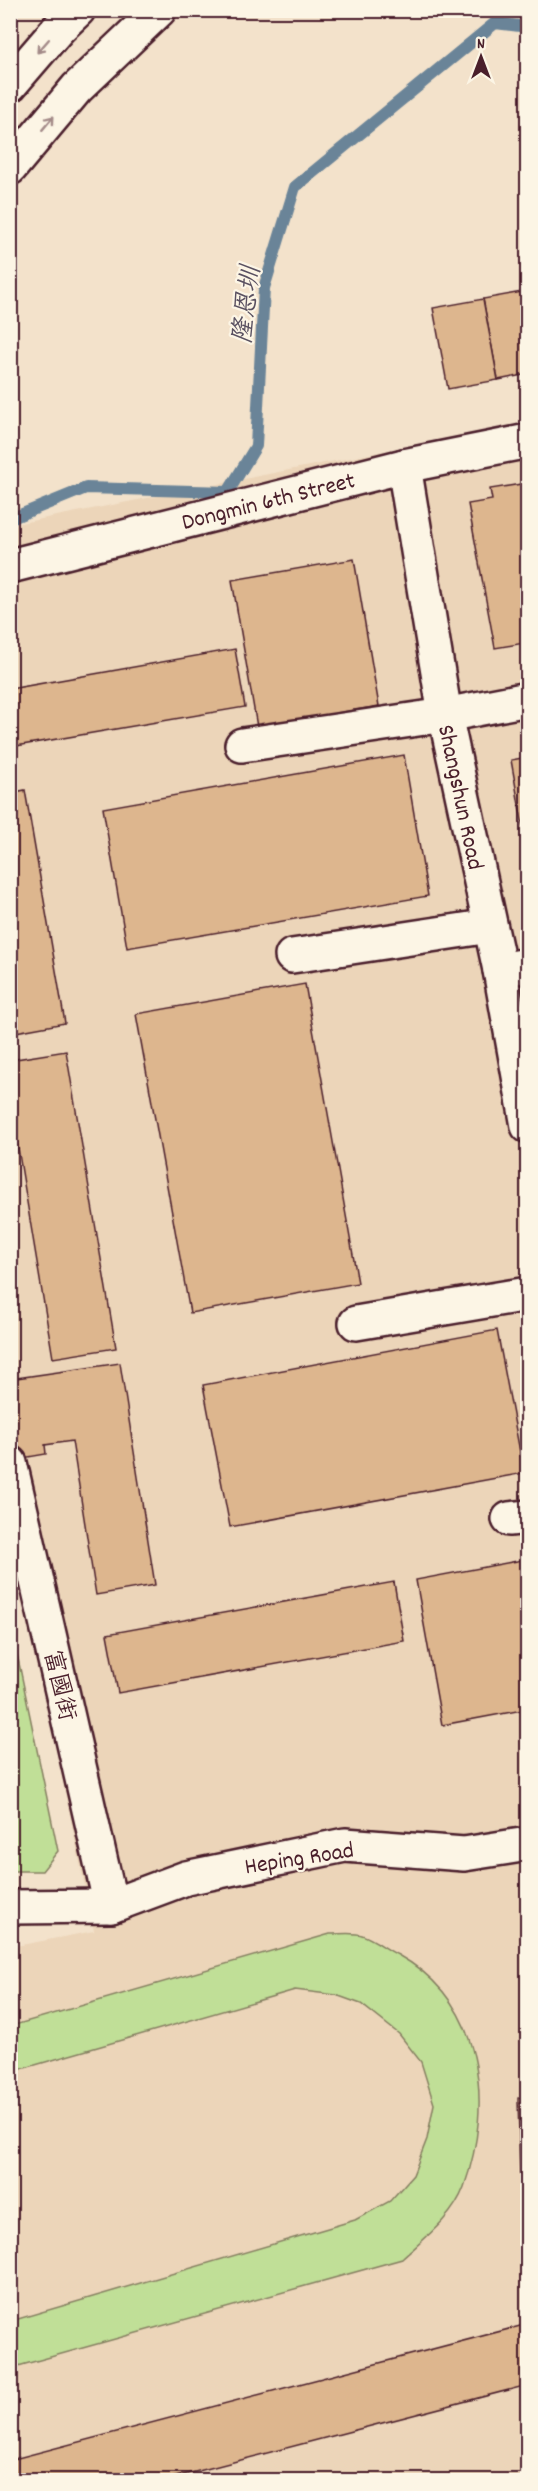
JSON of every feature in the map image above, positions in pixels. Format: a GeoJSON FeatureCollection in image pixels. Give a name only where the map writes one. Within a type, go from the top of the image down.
{"type":"FeatureCollection","features":[{"type":"Feature","properties":{"kind":"street"},"geometry":{"type":"LineString","coordinates":[[10,84],[59,28],[78,10]]}},
{"type":"Feature","properties":{"kind":"street"},"geometry":{"type":"LineString","coordinates":[[10,168],[78,88],[159,10]]}},
{"type":"Feature","properties":{"kind":"street","name":"Dongmin 6th Street"},"geometry":{"type":"LineString","coordinates":[[10,566],[404,466],[528,441]]}},
{"type":"Feature","properties":{"kind":"street","name":"Shangshun Road"},"geometry":{"type":"LineString","coordinates":[[404,466],[445,715],[490,926],[514,968],[528,1126]]}},
{"type":"Feature","properties":{"kind":"street"},"geometry":{"type":"LineString","coordinates":[[242,744],[445,715],[528,699]]}},
{"type":"Feature","properties":{"kind":"street"},"geometry":{"type":"LineString","coordinates":[[292,956],[490,926]]}},
{"type":"Feature","properties":{"kind":"street"},"geometry":{"type":"LineString","coordinates":[[356,1323],[528,1294]]}},
{"type":"Feature","properties":{"kind":"street","name":"富國街"},"geometry":{"type":"LineString","coordinates":[[10,1463],[111,1906]]}},
{"type":"Feature","properties":{"kind":"street","name":"Heping Road"},"geometry":{"type":"LineString","coordinates":[[10,1907],[111,1906],[186,1878],[345,1845],[464,1854],[528,1844]]}},
{"type":"Feature","properties":{"kind":"shaded area"},"geometry":{"type":"Polygon","coordinates":[[[527,423],[527,2480],[11,2480],[11,1947],[94,1931],[11,1530],[11,525],[527,423]]]}},
{"type":"Feature","properties":{"kind":"green space"},"geometry":{"type":"Polygon","coordinates":[[[10,1620],[58,1851],[42,1871],[11,1871],[10,1620]]]}},
{"type":"Feature","properties":{"kind":"green space"},"geometry":{"type":"Polygon","coordinates":[[[330,1934],[362,1935],[398,1955],[426,1975],[448,1999],[464,2027],[474,2057],[479,2089],[478,2122],[473,2155],[464,2187],[453,2208],[402,2259],[11,2368],[11,2321],[355,2220],[390,2201],[413,2175],[427,2139],[434,2104],[421,2062],[399,2034],[361,2004],[336,1995],[295,1990],[11,2072],[11,2026],[330,1934]]]}},
{"type":"Feature","properties":{"kind":"building"},"geometry":{"type":"Polygon","coordinates":[[[528,291],[528,374],[498,380],[483,299],[528,291]]]}},
{"type":"Feature","properties":{"kind":"building"},"geometry":{"type":"Polygon","coordinates":[[[483,299],[498,380],[448,389],[433,308],[483,299]]]}},
{"type":"Feature","properties":{"kind":"building"},"geometry":{"type":"Polygon","coordinates":[[[528,483],[528,655],[526,655],[524,643],[495,648],[468,504],[492,500],[490,489],[528,483]]]}},
{"type":"Feature","properties":{"kind":"building"},"geometry":{"type":"Polygon","coordinates":[[[354,559],[379,706],[257,727],[232,580],[354,559]]]}},
{"type":"Feature","properties":{"kind":"building"},"geometry":{"type":"Polygon","coordinates":[[[235,649],[245,707],[10,747],[10,689],[235,649]]]}},
{"type":"Feature","properties":{"kind":"building"},"geometry":{"type":"Polygon","coordinates":[[[404,755],[428,896],[127,948],[103,808],[404,755]]]}},
{"type":"Feature","properties":{"kind":"building"},"geometry":{"type":"Polygon","coordinates":[[[528,757],[528,855],[511,760],[528,757]]]}},
{"type":"Feature","properties":{"kind":"building"},"geometry":{"type":"Polygon","coordinates":[[[25,790],[65,1023],[10,1033],[10,793],[25,790]]]}},
{"type":"Feature","properties":{"kind":"building"},"geometry":{"type":"Polygon","coordinates":[[[305,984],[358,1283],[190,1313],[136,1014],[305,984]]]}},
{"type":"Feature","properties":{"kind":"building"},"geometry":{"type":"Polygon","coordinates":[[[66,1051],[116,1348],[53,1358],[10,1100],[10,1060],[66,1051]]]}},
{"type":"Feature","properties":{"kind":"building"},"geometry":{"type":"Polygon","coordinates":[[[497,1330],[524,1473],[230,1527],[203,1385],[497,1330]]]}},
{"type":"Feature","properties":{"kind":"building"},"geometry":{"type":"Polygon","coordinates":[[[120,1363],[155,1585],[96,1595],[72,1441],[45,1445],[46,1454],[17,1459],[10,1415],[10,1379],[120,1363]]]}},
{"type":"Feature","properties":{"kind":"building"},"geometry":{"type":"Polygon","coordinates":[[[528,1559],[528,1709],[442,1725],[416,1580],[528,1559]]]}},
{"type":"Feature","properties":{"kind":"building"},"geometry":{"type":"Polygon","coordinates":[[[394,1582],[404,1641],[118,1693],[107,1634],[394,1582]]]}},
{"type":"Feature","properties":{"kind":"building"},"geometry":{"type":"Polygon","coordinates":[[[528,2096],[528,2180],[520,2179],[518,2098],[528,2096]]]}},
{"type":"Feature","properties":{"kind":"building"},"geometry":{"type":"Polygon","coordinates":[[[528,2324],[528,2385],[164,2480],[13,2480],[10,2460],[528,2324]]]}},
{"type":"Feature","properties":{"kind":"waterway","name":"隆恩圳"},"geometry":{"type":"LineString","coordinates":[[10,519],[86,488],[228,492],[256,446],[264,288],[295,187],[495,23],[528,27]]}}]}
